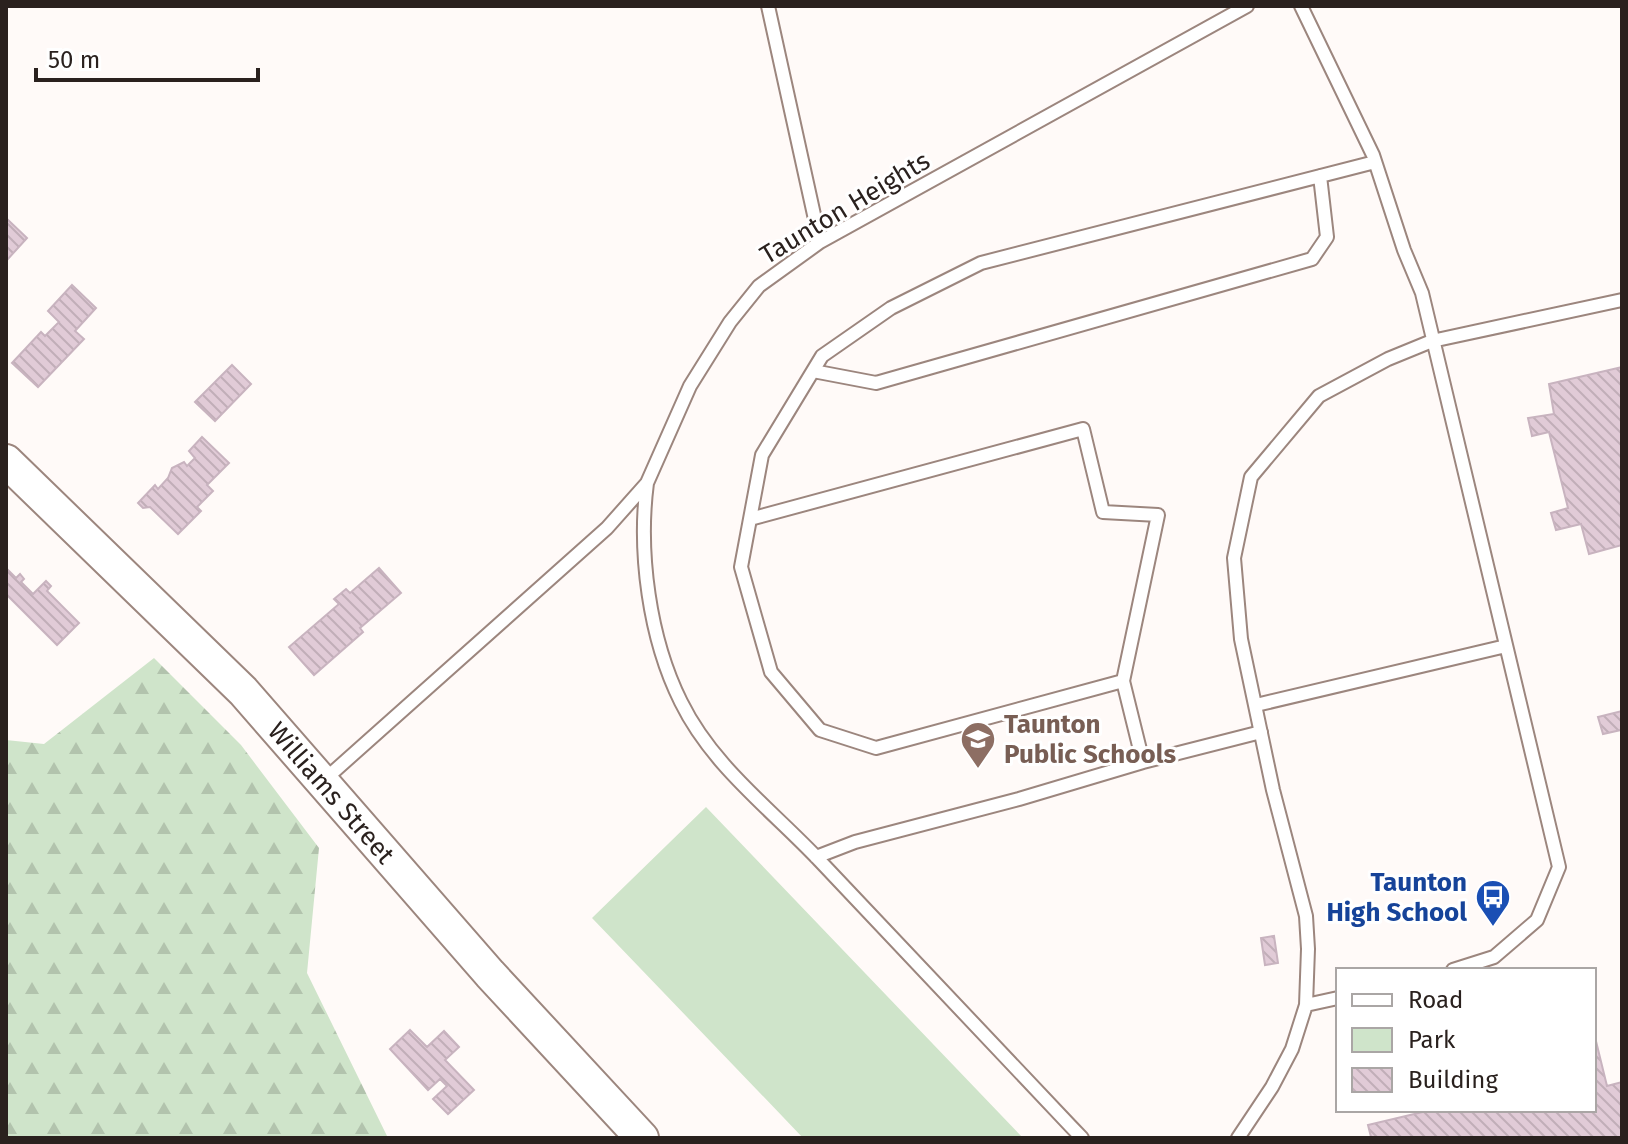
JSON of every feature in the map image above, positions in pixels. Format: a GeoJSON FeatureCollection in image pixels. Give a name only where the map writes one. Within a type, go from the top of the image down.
{"type":"FeatureCollection","features":[{"type":"Feature","properties":{"kind":"street","name":"Williams Street"},"geometry":{"type":"LineString","coordinates":[[6,461],[243,691],[490,974],[642,1138]]}},
{"type":"Feature","properties":{"kind":"lane"},"geometry":{"type":"LineString","coordinates":[[768,6],[820,242]]}},
{"type":"Feature","properties":{"kind":"lane","name":"Taunton Heights"},"geometry":{"type":"LineString","coordinates":[[321,783],[585,549],[647,483],[690,386],[730,322],[759,286],[820,242],[1247,6]]}},
{"type":"Feature","properties":{"kind":"lane"},"geometry":{"type":"LineString","coordinates":[[1301,6],[1375,162],[1404,250],[1422,293],[1559,867],[1537,920],[1494,957],[1459,968]]}},
{"type":"Feature","properties":{"kind":"lane"},"geometry":{"type":"LineString","coordinates":[[1123,681],[876,748],[820,730],[771,672],[741,567],[762,455],[822,356],[891,308],[981,263],[1375,162]]}},
{"type":"Feature","properties":{"kind":"lane"},"geometry":{"type":"LineString","coordinates":[[813,371],[876,383],[1312,259],[1327,237],[1320,176]]}},
{"type":"Feature","properties":{"kind":"lane"},"geometry":{"type":"LineString","coordinates":[[1238,1138],[1272,1087],[1292,1049],[1306,1005],[1308,949],[1306,916],[1273,790],[1241,639],[1234,558],[1251,477],[1319,396],[1388,359],[1432,341],[1622,300]]}},
{"type":"Feature","properties":{"kind":"lane"},"geometry":{"type":"LineString","coordinates":[[750,519],[1083,429],[1103,512],[1158,515],[1123,681],[1143,762]]}},
{"type":"Feature","properties":{"kind":"lane"},"geometry":{"type":"LineString","coordinates":[[647,483],[642,521],[649,597],[662,653],[680,701],[710,748],[749,794],[816,857],[1082,1138]]}},
{"type":"Feature","properties":{"kind":"lane"},"geometry":{"type":"LineString","coordinates":[[1256,705],[1506,646]]}},
{"type":"Feature","properties":{"kind":"lane"},"geometry":{"type":"LineString","coordinates":[[816,857],[855,842],[1261,732]]}},
{"type":"Feature","properties":{"kind":"lane"},"geometry":{"type":"LineString","coordinates":[[1306,1005],[1336,998]]}},
{"type":"Feature","properties":{"kind":"green space"},"geometry":{"type":"Polygon","coordinates":[[[154,658],[241,745],[319,848],[307,973],[388,1138],[6,1138],[6,740],[44,744],[154,658]]]}},
{"type":"Feature","properties":{"kind":"green space"},"geometry":{"type":"Polygon","coordinates":[[[706,807],[1023,1138],[803,1138],[592,918],[706,807]]]}},
{"type":"Feature","properties":{"kind":"building"},"geometry":{"type":"Polygon","coordinates":[[[6,218],[27,238],[7,260],[6,259],[6,218]]]}},
{"type":"Feature","properties":{"kind":"building"},"geometry":{"type":"Polygon","coordinates":[[[72,285],[96,308],[75,331],[84,339],[38,387],[12,363],[41,332],[45,336],[59,322],[48,311],[72,285]]]}},
{"type":"Feature","properties":{"kind":"building"},"geometry":{"type":"Polygon","coordinates":[[[232,365],[251,384],[215,421],[195,402],[232,365]]]}},
{"type":"Feature","properties":{"kind":"building"},"geometry":{"type":"Polygon","coordinates":[[[1622,367],[1622,545],[1589,554],[1581,524],[1556,530],[1551,513],[1568,508],[1549,432],[1532,436],[1528,418],[1554,414],[1549,384],[1622,367]]]}},
{"type":"Feature","properties":{"kind":"building"},"geometry":{"type":"Polygon","coordinates":[[[202,437],[229,463],[207,485],[213,491],[197,507],[201,511],[178,534],[150,507],[143,508],[138,503],[155,485],[158,489],[172,468],[184,462],[187,466],[195,458],[189,451],[202,437]]]}},
{"type":"Feature","properties":{"kind":"building"},"geometry":{"type":"Polygon","coordinates":[[[6,568],[16,578],[20,574],[24,579],[21,582],[33,594],[46,581],[51,586],[47,591],[79,623],[57,645],[6,594],[6,568]]]}},
{"type":"Feature","properties":{"kind":"building"},"geometry":{"type":"Polygon","coordinates":[[[379,568],[401,593],[360,628],[363,632],[314,675],[289,647],[339,604],[334,599],[346,589],[350,593],[379,568]]]}},
{"type":"Feature","properties":{"kind":"building"},"geometry":{"type":"Polygon","coordinates":[[[1622,711],[1622,736],[1621,730],[1603,734],[1598,717],[1622,711]]]}},
{"type":"Feature","properties":{"kind":"building"},"geometry":{"type":"Polygon","coordinates":[[[1274,936],[1278,963],[1265,965],[1261,938],[1274,936]]]}},
{"type":"Feature","properties":{"kind":"building"},"geometry":{"type":"Polygon","coordinates":[[[410,1030],[427,1047],[444,1031],[459,1047],[445,1060],[474,1090],[448,1114],[433,1099],[447,1086],[440,1079],[428,1090],[390,1049],[410,1030]]]}},
{"type":"Feature","properties":{"kind":"building"},"geometry":{"type":"Polygon","coordinates":[[[1596,1041],[1607,1086],[1622,1082],[1622,1138],[1367,1138],[1371,1137],[1368,1125],[1423,1112],[1596,1112],[1596,1041]]]}},
{"type":"Feature","properties":{"kind":"place","name":"Taunton Public Schools"},"geometry":{"type":"Point","coordinates":[978,770]}},
{"type":"Feature","properties":{"kind":"place","name":"Taunton High School"},"geometry":{"type":"Point","coordinates":[1493,928]}}]}
